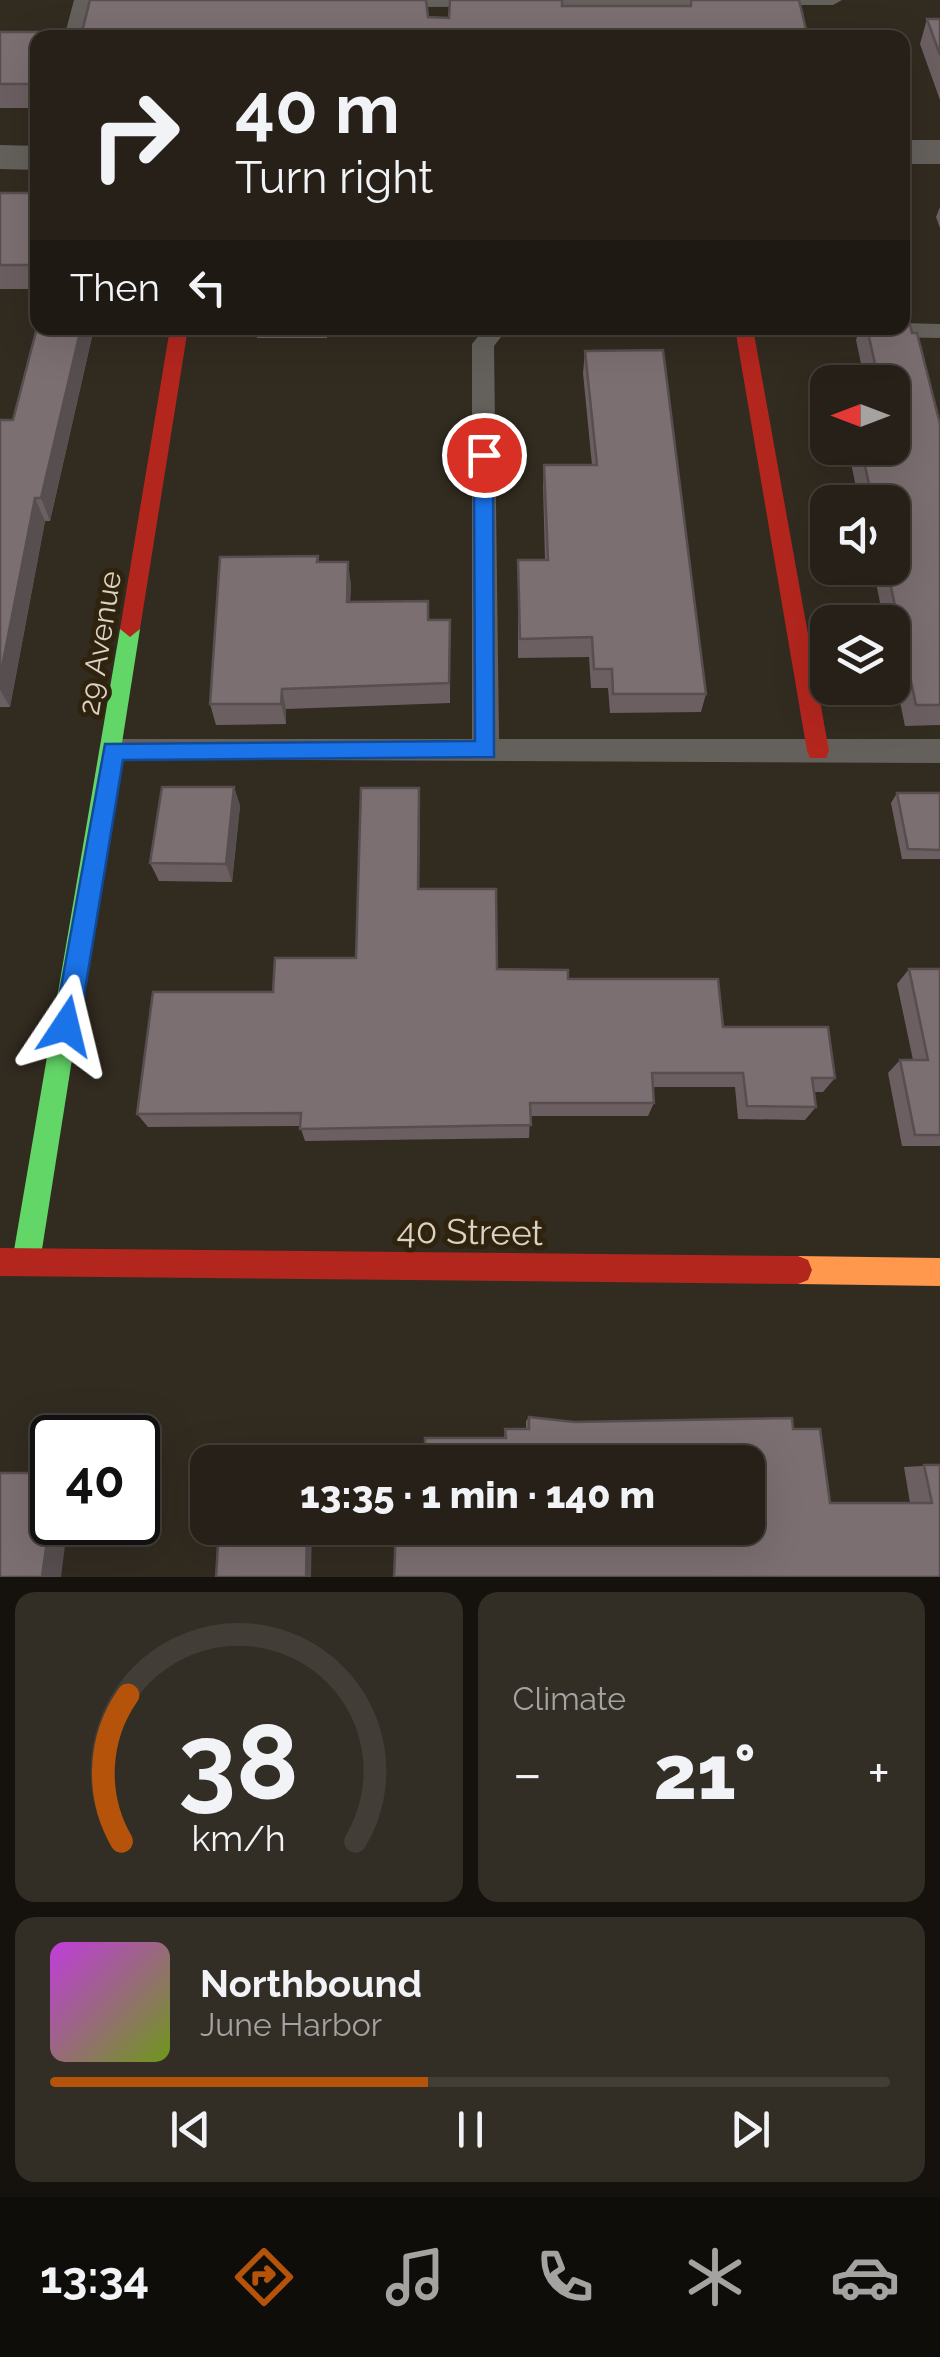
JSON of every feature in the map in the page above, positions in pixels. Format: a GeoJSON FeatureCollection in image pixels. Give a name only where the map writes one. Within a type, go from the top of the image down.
{"type":"FeatureCollection","features":[{"type":"Feature","properties":{"kind":"street"},"geometry":{"type":"LineString","coordinates":[[910,152],[940,152]]}},
{"type":"Feature","properties":{"kind":"street"},"geometry":{"type":"LineString","coordinates":[[0,157],[30,158]]}},
{"type":"Feature","properties":{"kind":"street","name":"29 Avenue"},"geometry":{"type":"LineString","coordinates":[[26,1262],[113,750],[178,335]]}},
{"type":"Feature","properties":{"kind":"street"},"geometry":{"type":"LineString","coordinates":[[745,335],[818,750]]}},
{"type":"Feature","properties":{"kind":"street","name":"40 Street"},"geometry":{"type":"LineString","coordinates":[[0,1262],[940,1272]]}},
{"type":"Feature","properties":{"kind":"lane"},"geometry":{"type":"LineString","coordinates":[[75,30],[83,0],[142,1]]}},
{"type":"Feature","properties":{"kind":"lane"},"geometry":{"type":"LineString","coordinates":[[754,0],[834,0]]}},
{"type":"Feature","properties":{"kind":"lane"},"geometry":{"type":"LineString","coordinates":[[379,2],[438,11],[734,1]]}},
{"type":"Feature","properties":{"kind":"lane"},"geometry":{"type":"LineString","coordinates":[[910,330],[940,331]]}},
{"type":"Feature","properties":{"kind":"lane"},"geometry":{"type":"LineString","coordinates":[[486,750],[483,344],[490,335]]}},
{"type":"Feature","properties":{"kind":"lane"},"geometry":{"type":"LineString","coordinates":[[113,750],[940,752]]}},
{"type":"Feature","properties":{"kind":"building"},"geometry":{"type":"Polygon","coordinates":[[[90,0],[426,0],[428,17],[449,18],[450,0],[562,0],[562,6],[691,6],[691,0],[799,0],[806,30],[82,30],[90,0]]]}},
{"type":"Feature","properties":{"kind":"building"},"geometry":{"type":"Polygon","coordinates":[[[927,19],[940,19],[940,55],[927,19]]]}},
{"type":"Feature","properties":{"kind":"building"},"geometry":{"type":"Polygon","coordinates":[[[0,32],[30,32],[30,84],[0,84],[0,32]]]}},
{"type":"Feature","properties":{"kind":"building"},"geometry":{"type":"Polygon","coordinates":[[[0,193],[30,193],[30,265],[0,265],[0,193]]]}},
{"type":"Feature","properties":{"kind":"building"},"geometry":{"type":"Polygon","coordinates":[[[910,324],[912,333],[917,333],[940,424],[940,705],[916,705],[910,677],[910,605],[895,605],[891,585],[910,585],[910,485],[869,485],[865,465],[910,465],[910,365],[875,365],[869,335],[910,335],[910,324]]]}},
{"type":"Feature","properties":{"kind":"building"},"geometry":{"type":"Polygon","coordinates":[[[35,335],[79,335],[41,498],[35,498],[0,677],[0,420],[13,420],[35,335]]]}},
{"type":"Feature","properties":{"kind":"building"},"geometry":{"type":"Polygon","coordinates":[[[663,350],[706,694],[613,694],[612,669],[594,669],[592,637],[520,639],[518,560],[548,560],[544,465],[597,465],[585,351],[663,350]]]}},
{"type":"Feature","properties":{"kind":"building"},"geometry":{"type":"Polygon","coordinates":[[[318,556],[317,562],[348,562],[347,602],[428,601],[428,620],[450,620],[449,683],[282,689],[281,704],[210,704],[220,557],[318,556]]]}},
{"type":"Feature","properties":{"kind":"building"},"geometry":{"type":"Polygon","coordinates":[[[162,787],[234,787],[226,864],[150,863],[162,787]]]}},
{"type":"Feature","properties":{"kind":"building"},"geometry":{"type":"Polygon","coordinates":[[[361,788],[419,788],[418,889],[496,889],[497,969],[568,970],[568,979],[718,979],[723,1027],[828,1027],[835,1078],[812,1078],[816,1107],[747,1106],[743,1073],[652,1073],[654,1103],[530,1103],[531,1125],[300,1129],[301,1113],[137,1114],[153,992],[273,992],[275,958],[356,958],[361,788]]]}},
{"type":"Feature","properties":{"kind":"building"},"geometry":{"type":"Polygon","coordinates":[[[897,793],[940,793],[940,850],[908,849],[897,793]]]}},
{"type":"Feature","properties":{"kind":"building"},"geometry":{"type":"Polygon","coordinates":[[[909,969],[940,969],[940,1135],[915,1135],[900,1060],[928,1060],[909,969]]]}},
{"type":"Feature","properties":{"kind":"building"},"geometry":{"type":"Polygon","coordinates":[[[529,1417],[574,1422],[792,1418],[793,1429],[820,1429],[830,1503],[932,1503],[924,1465],[940,1465],[940,1577],[394,1577],[395,1545],[765,1545],[765,1445],[425,1445],[425,1438],[506,1438],[505,1429],[529,1429],[529,1417]]]}},
{"type":"Feature","properties":{"kind":"building"},"geometry":{"type":"Polygon","coordinates":[[[0,1473],[30,1473],[30,1545],[46,1545],[42,1577],[0,1577],[0,1473]]]}},
{"type":"Feature","properties":{"kind":"building"},"geometry":{"type":"Polygon","coordinates":[[[218,1545],[307,1545],[306,1577],[216,1577],[218,1545]]]}},
{"type":"Feature","properties":{"kind":"traffic: fast"},"geometry":{"type":"LineString","coordinates":[[26,1262],[130,629]]}},
{"type":"Feature","properties":{"kind":"traffic: slow"},"geometry":{"type":"LineString","coordinates":[[798,1270],[940,1272]]}},
{"type":"Feature","properties":{"kind":"traffic: jam"},"geometry":{"type":"LineString","coordinates":[[130,629],[178,335]]}},
{"type":"Feature","properties":{"kind":"traffic: jam"},"geometry":{"type":"LineString","coordinates":[[745,335],[818,751]]}},
{"type":"Feature","properties":{"kind":"traffic: jam"},"geometry":{"type":"LineString","coordinates":[[0,1262],[798,1270]]}},
{"type":"Feature","properties":{"kind":"route"},"geometry":{"type":"LineString","coordinates":[[66,1026],[113,750],[486,750],[484,455]]}}]}
